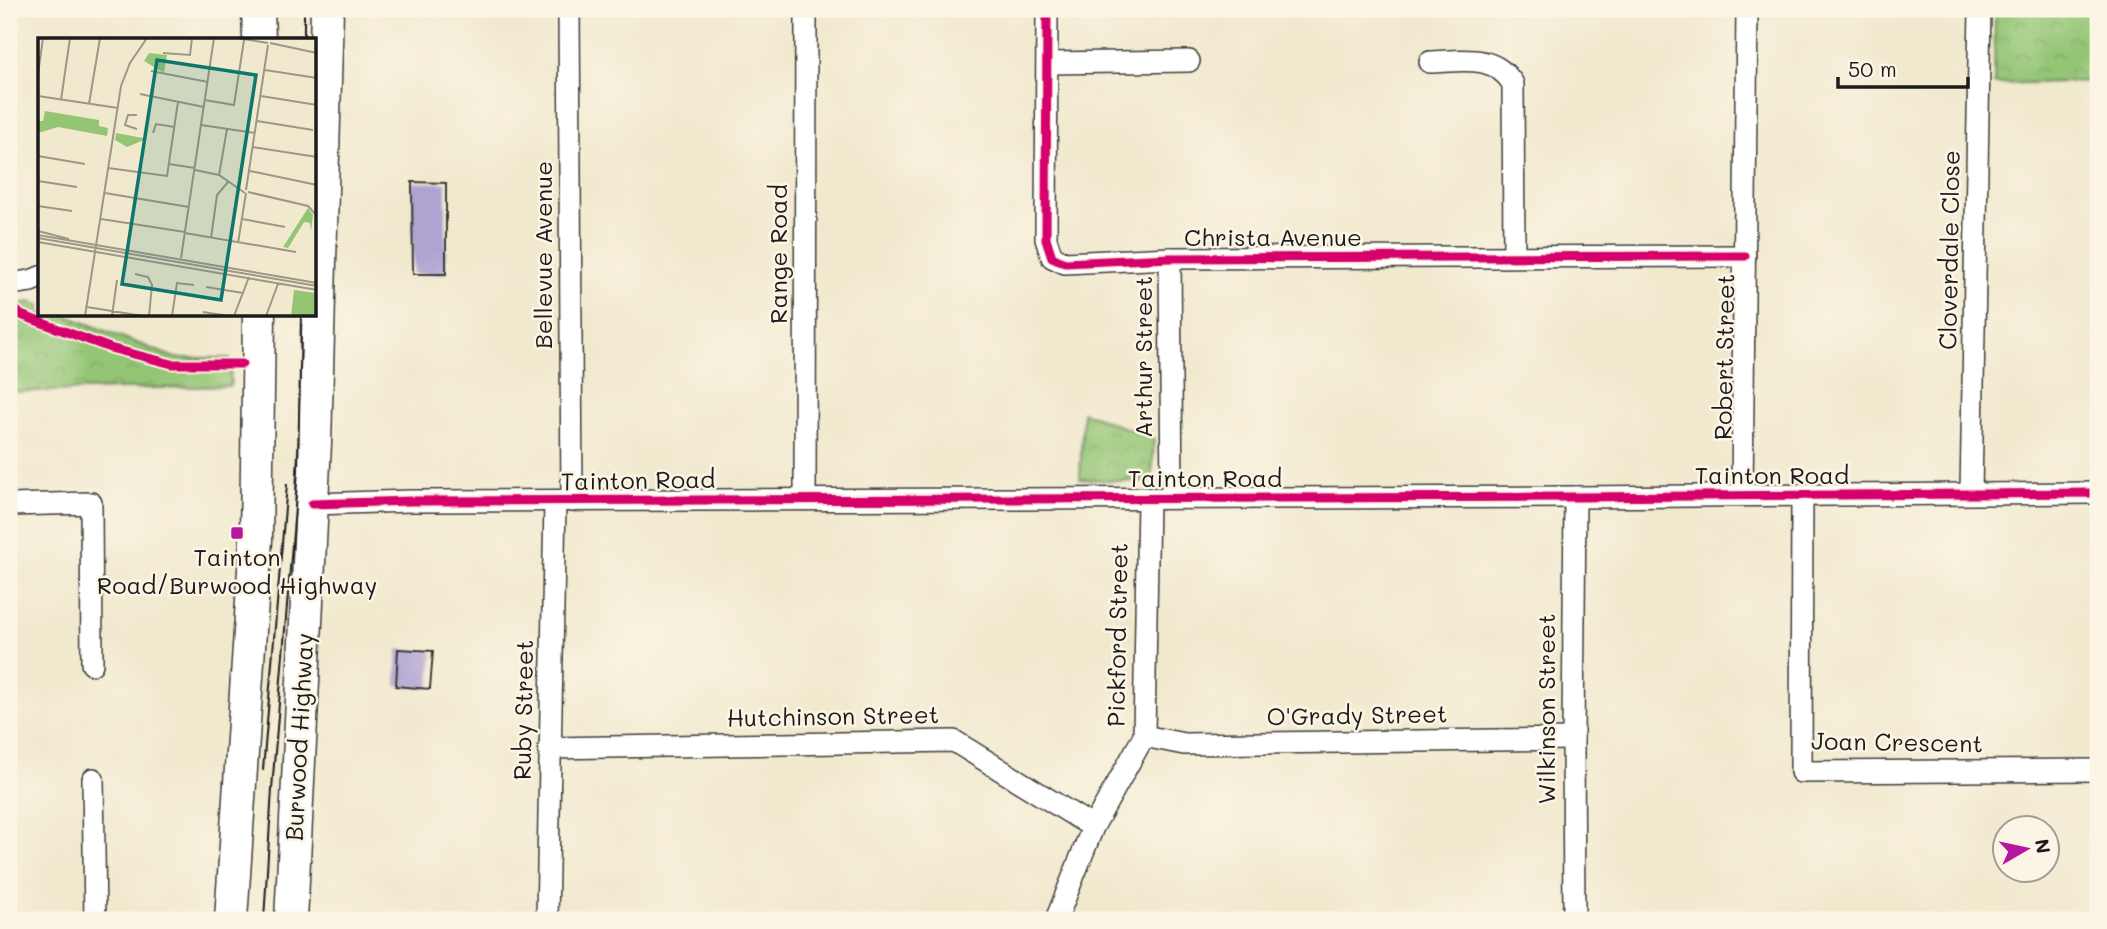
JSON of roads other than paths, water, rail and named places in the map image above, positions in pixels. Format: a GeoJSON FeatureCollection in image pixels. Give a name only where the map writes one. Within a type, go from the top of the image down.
{"type":"FeatureCollection","features":[{"type":"Feature","properties":{"kind":"highway"},"geometry":{"type":"LineString","coordinates":[[258,9],[259,38]]}},
{"type":"Feature","properties":{"kind":"highway","name":"Burwood Highway"},"geometry":{"type":"LineString","coordinates":[[317,288],[327,9]]}},
{"type":"Feature","properties":{"kind":"highway"},"geometry":{"type":"LineString","coordinates":[[231,920],[256,540],[259,317]]}},
{"type":"Feature","properties":{"kind":"highway"},"geometry":{"type":"LineString","coordinates":[[259,347],[270,317]]}},
{"type":"Feature","properties":{"kind":"highway","name":"Burwood Highway"},"geometry":{"type":"LineString","coordinates":[[291,920],[312,505],[316,317]]}},
{"type":"Feature","properties":{"kind":"street","name":"Bellevue Avenue"},"geometry":{"type":"LineString","coordinates":[[563,501],[569,9]]}},
{"type":"Feature","properties":{"kind":"street","name":"Range Road"},"geometry":{"type":"LineString","coordinates":[[805,499],[806,9]]}},
{"type":"Feature","properties":{"kind":"street","name":"Christa Avenue"},"geometry":{"type":"LineString","coordinates":[[1047,9],[1046,239],[1052,257],[1065,263],[1170,258],[1745,256]]}},
{"type":"Feature","properties":{"kind":"street","name":"Robert Street"},"geometry":{"type":"LineString","coordinates":[[1742,495],[1747,9]]}},
{"type":"Feature","properties":{"kind":"street","name":"Cloverdale Close"},"geometry":{"type":"LineString","coordinates":[[1972,492],[1980,9]]}},
{"type":"Feature","properties":{"kind":"street"},"geometry":{"type":"LineString","coordinates":[[1048,63],[1189,61]]}},
{"type":"Feature","properties":{"kind":"street"},"geometry":{"type":"LineString","coordinates":[[1430,62],[1482,62],[1505,72],[1513,84],[1514,256]]}},
{"type":"Feature","properties":{"kind":"street","name":"Arthur Street"},"geometry":{"type":"LineString","coordinates":[[1170,258],[1172,498]]}},
{"type":"Feature","properties":{"kind":"street"},"geometry":{"type":"LineString","coordinates":[[9,284],[32,281],[38,277]]}},
{"type":"Feature","properties":{"kind":"street","name":"Tainton Road"},"geometry":{"type":"LineString","coordinates":[[312,505],[411,501],[2098,493]]}},
{"type":"Feature","properties":{"kind":"street","name":"Joan Crescent"},"geometry":{"type":"LineString","coordinates":[[1802,495],[1801,772],[2098,770]]}},
{"type":"Feature","properties":{"kind":"street","name":"Wilkinson Street"},"geometry":{"type":"LineString","coordinates":[[1574,920],[1575,497]]}},
{"type":"Feature","properties":{"kind":"street","name":"Pickford Street"},"geometry":{"type":"LineString","coordinates":[[1056,920],[1093,827],[1144,736],[1148,499]]}},
{"type":"Feature","properties":{"kind":"street","name":"Ruby Street"},"geometry":{"type":"LineString","coordinates":[[547,920],[549,748],[563,501]]}},
{"type":"Feature","properties":{"kind":"street"},"geometry":{"type":"LineString","coordinates":[[9,505],[91,503],[92,664]]}},
{"type":"Feature","properties":{"kind":"street","name":"O'Grady Street"},"geometry":{"type":"LineString","coordinates":[[1144,736],[1184,744],[1573,739]]}},
{"type":"Feature","properties":{"kind":"street","name":"Hutchinson Street"},"geometry":{"type":"LineString","coordinates":[[549,748],[954,741],[1093,827]]}},
{"type":"Feature","properties":{"kind":"street"},"geometry":{"type":"LineString","coordinates":[[93,779],[94,920]]}},
{"type":"Feature","properties":{"kind":"tram line"},"geometry":{"type":"LineString","coordinates":[[304,9],[304,38]]}},
{"type":"Feature","properties":{"kind":"tram line"},"geometry":{"type":"LineString","coordinates":[[264,920],[298,471],[301,317]]}},
{"type":"Feature","properties":{"kind":"tram line"},"geometry":{"type":"LineString","coordinates":[[263,770],[287,484]]}},
{"type":"Feature","properties":{"kind":"place","name":"Tainton Road/Burwood Highway"},"geometry":{"type":"Point","coordinates":[237,533]}}]}
